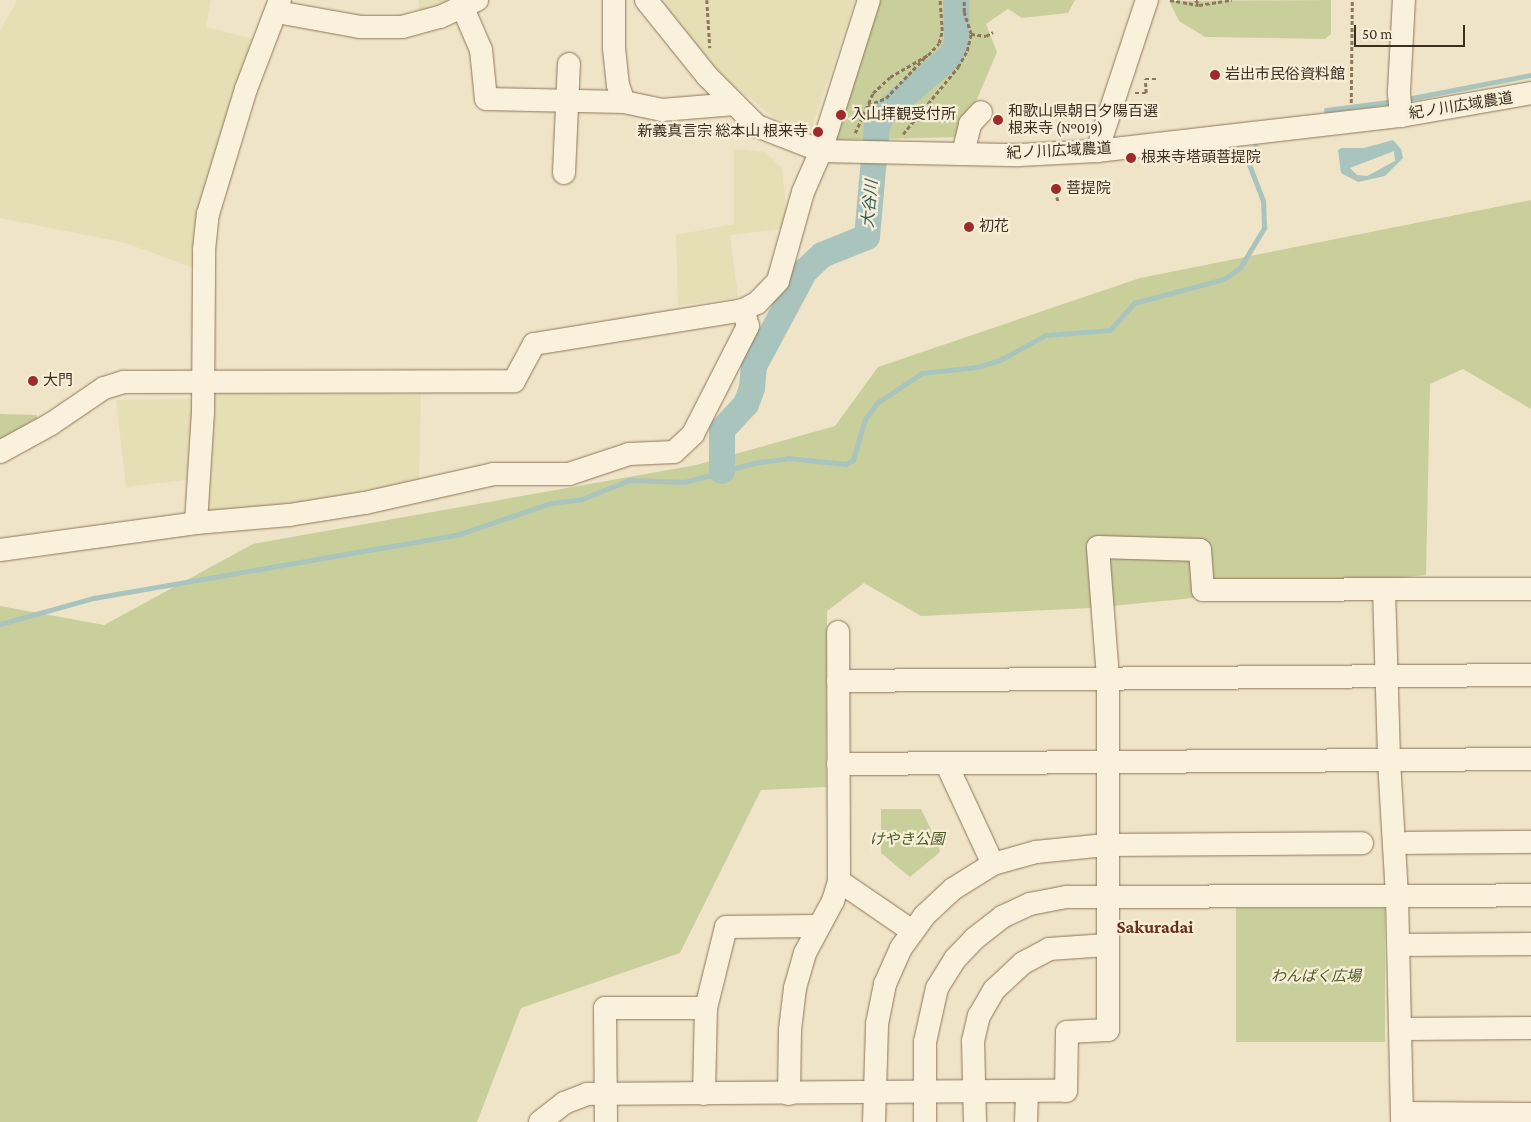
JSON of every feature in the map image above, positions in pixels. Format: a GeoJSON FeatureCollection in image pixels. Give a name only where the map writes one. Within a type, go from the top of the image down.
{"type":"FeatureCollection","features":[{"type":"Feature","properties":{"kind":"street"},"geometry":{"type":"LineString","coordinates":[[614,0],[614,48],[618,85],[624,102]]}},
{"type":"Feature","properties":{"kind":"street","name":"紀ノ川広域農道"},"geometry":{"type":"LineString","coordinates":[[646,0],[711,80],[757,126],[821,151],[1019,155],[1098,151],[1400,104],[1531,93]]}},
{"type":"Feature","properties":{"kind":"street"},"geometry":{"type":"LineString","coordinates":[[0,452],[52,424],[104,388],[124,382],[203,380],[514,381],[534,344],[743,310],[770,292],[778,282],[803,192],[821,151],[869,0]]}},
{"type":"Feature","properties":{"kind":"street"},"geometry":{"type":"LineString","coordinates":[[1098,151],[1147,0]]}},
{"type":"Feature","properties":{"kind":"street"},"geometry":{"type":"LineString","coordinates":[[1400,104],[1404,0]]}},
{"type":"Feature","properties":{"kind":"street"},"geometry":{"type":"LineString","coordinates":[[196,523],[203,380],[204,250],[208,214],[246,89],[278,6],[360,27],[402,27],[470,4],[481,50],[486,99],[624,102],[662,110],[735,104]]}},
{"type":"Feature","properties":{"kind":"street"},"geometry":{"type":"LineString","coordinates":[[564,173],[569,101],[569,64]]}},
{"type":"Feature","properties":{"kind":"street"},"geometry":{"type":"LineString","coordinates":[[963,153],[970,124],[981,112]]}},
{"type":"Feature","properties":{"kind":"street"},"geometry":{"type":"LineString","coordinates":[[0,550],[196,523],[289,514],[365,503],[494,474],[569,474],[629,454],[674,452],[693,434],[748,326],[743,310]]}},
{"type":"Feature","properties":{"kind":"street"},"geometry":{"type":"LineString","coordinates":[[540,1122],[564,1103],[587,1094],[789,1094],[975,1090],[1066,1091],[1067,1032],[1108,1030],[1106,845],[1108,678],[1098,547],[1200,550],[1203,590],[1531,589]]}},
{"type":"Feature","properties":{"kind":"street"},"geometry":{"type":"LineString","coordinates":[[1384,589],[1389,761],[1398,896],[1402,1029],[1402,1118],[1531,1114]]}},
{"type":"Feature","properties":{"kind":"street"},"geometry":{"type":"LineString","coordinates":[[789,1094],[790,1030],[795,988],[805,953],[833,901],[839,881],[838,632]]}},
{"type":"Feature","properties":{"kind":"street"},"geometry":{"type":"LineString","coordinates":[[838,681],[1531,674]]}},
{"type":"Feature","properties":{"kind":"street"},"geometry":{"type":"LineString","coordinates":[[838,764],[946,765],[1108,761],[1531,759]]}},
{"type":"Feature","properties":{"kind":"street"},"geometry":{"type":"LineString","coordinates":[[946,765],[992,864]]}},
{"type":"Feature","properties":{"kind":"street"},"geometry":{"type":"LineString","coordinates":[[1407,843],[1531,842]]}},
{"type":"Feature","properties":{"kind":"street"},"geometry":{"type":"LineString","coordinates":[[874,1122],[877,1024],[885,984],[912,931],[953,889],[992,864],[1036,852],[1106,845],[1362,843]]}},
{"type":"Feature","properties":{"kind":"street"},"geometry":{"type":"LineString","coordinates":[[839,881],[912,931]]}},
{"type":"Feature","properties":{"kind":"street"},"geometry":{"type":"LineString","coordinates":[[925,1122],[925,1042],[930,1009],[937,988],[964,949],[1002,917],[1030,904],[1067,897],[1531,895]]}},
{"type":"Feature","properties":{"kind":"street"},"geometry":{"type":"LineString","coordinates":[[704,1094],[706,1008],[726,927],[818,926]]}},
{"type":"Feature","properties":{"kind":"street"},"geometry":{"type":"LineString","coordinates":[[1399,945],[1531,944]]}},
{"type":"Feature","properties":{"kind":"street"},"geometry":{"type":"LineString","coordinates":[[975,1122],[973,1042],[979,1016],[994,990],[1023,963],[1049,949],[1107,945]]}},
{"type":"Feature","properties":{"kind":"street"},"geometry":{"type":"LineString","coordinates":[[606,1122],[605,1008],[706,1008]]}},
{"type":"Feature","properties":{"kind":"street"},"geometry":{"type":"LineString","coordinates":[[1402,1029],[1531,1028]]}},
{"type":"Feature","properties":{"kind":"street"},"geometry":{"type":"LineString","coordinates":[[1026,1091],[1026,1122]]}},
{"type":"Feature","properties":{"kind":"path"},"geometry":{"type":"LineString","coordinates":[[707,0],[711,80]]}},
{"type":"Feature","properties":{"kind":"path"},"geometry":{"type":"LineString","coordinates":[[866,106],[886,98],[939,44],[942,31],[940,0]]}},
{"type":"Feature","properties":{"kind":"path"},"geometry":{"type":"LineString","coordinates":[[926,56],[890,77],[873,94],[866,106],[856,126],[875,152],[903,130],[958,67],[967,51],[971,34],[964,12],[964,0]]}},
{"type":"Feature","properties":{"kind":"path"},"geometry":{"type":"LineString","coordinates":[[1170,0],[1199,5],[1232,0]]}},
{"type":"Feature","properties":{"kind":"path"},"geometry":{"type":"LineString","coordinates":[[1196,0],[1199,5]]}},
{"type":"Feature","properties":{"kind":"path"},"geometry":{"type":"LineString","coordinates":[[1352,0],[1352,111]]}},
{"type":"Feature","properties":{"kind":"path"},"geometry":{"type":"LineString","coordinates":[[971,34],[986,36],[993,32]]}},
{"type":"Feature","properties":{"kind":"path"},"geometry":{"type":"LineString","coordinates":[[1116,94],[1146,94],[1145,79],[1158,79]]}},
{"type":"Feature","properties":{"kind":"shaded area"},"geometry":{"type":"Polygon","coordinates":[[[17,0],[211,0],[206,27],[254,39],[194,268],[126,243],[0,218],[0,31],[17,0]]]}},
{"type":"Feature","properties":{"kind":"shaded area"},"geometry":{"type":"Polygon","coordinates":[[[418,0],[451,0],[420,15],[418,0]]]}},
{"type":"Feature","properties":{"kind":"shaded area"},"geometry":{"type":"Polygon","coordinates":[[[661,0],[855,0],[810,134],[773,117],[718,73],[661,0]]]}},
{"type":"Feature","properties":{"kind":"shaded area"},"geometry":{"type":"Polygon","coordinates":[[[734,149],[765,152],[782,168],[787,216],[780,229],[730,235],[738,297],[678,306],[676,235],[734,224],[734,149]]]}},
{"type":"Feature","properties":{"kind":"shaded area"},"geometry":{"type":"Polygon","coordinates":[[[212,393],[421,394],[419,485],[376,496],[203,515],[212,393]]]}},
{"type":"Feature","properties":{"kind":"shaded area"},"geometry":{"type":"Polygon","coordinates":[[[194,399],[193,479],[126,487],[116,400],[194,399]]]}},
{"type":"Feature","properties":{"kind":"green space"},"geometry":{"type":"Polygon","coordinates":[[[876,0],[1075,0],[1068,13],[1022,18],[1008,9],[986,24],[997,52],[961,137],[834,140],[876,0]]]}},
{"type":"Feature","properties":{"kind":"green space"},"geometry":{"type":"Polygon","coordinates":[[[1331,0],[1331,34],[1325,39],[1205,37],[1179,21],[1169,1],[1331,0]]]}},
{"type":"Feature","properties":{"kind":"green space"},"geometry":{"type":"Polygon","coordinates":[[[1531,200],[1531,409],[1463,369],[1430,384],[1426,575],[1092,608],[921,616],[864,583],[827,611],[826,787],[761,790],[680,953],[521,1008],[477,1122],[0,1122],[0,606],[104,625],[253,544],[696,465],[835,426],[878,367],[1140,278],[1531,200]]]}},
{"type":"Feature","properties":{"kind":"green space"},"geometry":{"type":"Polygon","coordinates":[[[0,414],[37,415],[37,418],[0,440],[0,414]]]}},
{"type":"Feature","properties":{"kind":"green space","name":"けやき公園"},"geometry":{"type":"Polygon","coordinates":[[[881,809],[921,809],[939,846],[940,852],[910,877],[881,853],[881,809]]]}},
{"type":"Feature","properties":{"kind":"green space","name":"わんぱく広場"},"geometry":{"type":"Polygon","coordinates":[[[1236,908],[1385,908],[1385,1042],[1236,1042],[1236,908]]]}},
{"type":"Feature","properties":{"kind":"water"},"geometry":{"type":"Polygon","coordinates":[[[1393,140],[1401,149],[1403,158],[1385,176],[1358,182],[1341,173],[1338,150],[1341,148],[1364,148],[1393,140]],[[1394,151],[1350,168],[1357,175],[1367,176],[1395,161],[1394,151]]]}},
{"type":"Feature","properties":{"kind":"waterway","name":"大谷川"},"geometry":{"type":"LineString","coordinates":[[722,471],[722,430],[746,404],[752,388],[754,366],[805,271],[822,255],[867,237],[877,126],[884,113],[951,56],[957,43],[956,0]]}},
{"type":"Feature","properties":{"kind":"waterway"},"geometry":{"type":"LineString","coordinates":[[1407,99],[1531,75]]}},
{"type":"Feature","properties":{"kind":"waterway"},"geometry":{"type":"LineString","coordinates":[[1326,110],[1395,101]]}},
{"type":"Feature","properties":{"kind":"waterway"},"geometry":{"type":"LineString","coordinates":[[0,624],[94,598],[460,534],[551,503],[582,499],[630,480],[685,482],[754,463],[788,458],[846,464],[853,460],[865,419],[877,403],[922,373],[977,367],[1000,360],[1046,335],[1110,330],[1134,303],[1224,279],[1240,268],[1264,228],[1263,201],[1249,165],[1249,157],[1255,147]]}},
{"type":"Feature","properties":{"kind":"place","name":"岩出市民俗資料館"},"geometry":{"type":"Point","coordinates":[1215,75]}},
{"type":"Feature","properties":{"kind":"place","name":"入山拝観受付所"},"geometry":{"type":"Point","coordinates":[841,115]}},
{"type":"Feature","properties":{"kind":"place","name":"和歌山県朝日夕陽百選 根来寺 (№019)"},"geometry":{"type":"Point","coordinates":[998,120]}},
{"type":"Feature","properties":{"kind":"place","name":"新義真言宗 総本山 根来寺"},"geometry":{"type":"Point","coordinates":[818,132]}},
{"type":"Feature","properties":{"kind":"place","name":"根来寺塔頭菩提院"},"geometry":{"type":"Point","coordinates":[1131,158]}},
{"type":"Feature","properties":{"kind":"place","name":"菩提院"},"geometry":{"type":"Point","coordinates":[1056,189]}},
{"type":"Feature","properties":{"kind":"place","name":"初花"},"geometry":{"type":"Point","coordinates":[969,227]}},
{"type":"Feature","properties":{"kind":"place","name":"大門"},"geometry":{"type":"Point","coordinates":[33,381]}},
{"type":"Feature","properties":{"kind":"district","name":"Sakuradai"},"geometry":{"type":"Point","coordinates":[1155,927]}}]}
